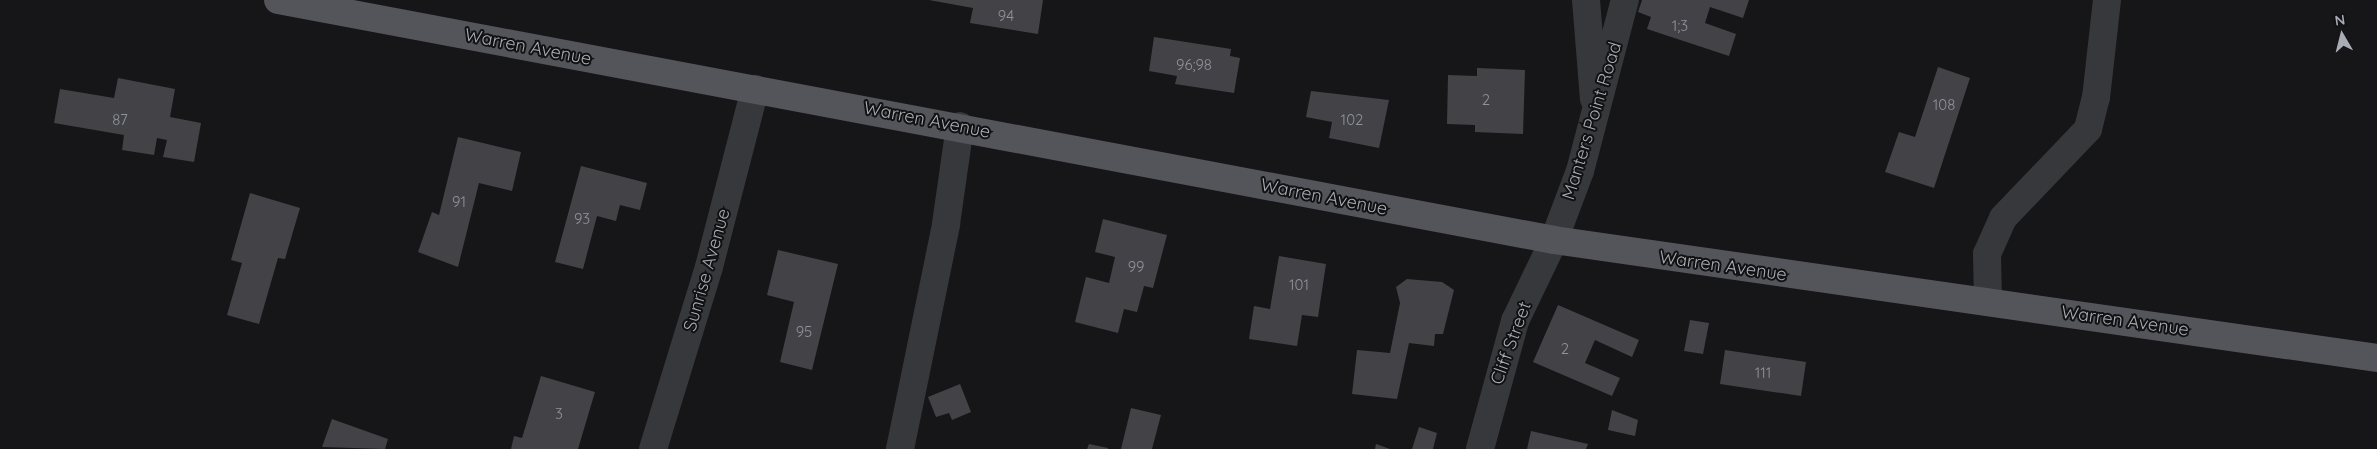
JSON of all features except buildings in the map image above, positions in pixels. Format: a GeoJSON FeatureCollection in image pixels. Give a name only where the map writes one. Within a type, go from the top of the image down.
{"type":"FeatureCollection","features":[{"type":"Feature","properties":{"kind":"main road","name":"Warren Avenue"},"geometry":{"type":"LineString","coordinates":[[278,0],[960,126],[1554,240],[2377,358]]}},
{"type":"Feature","properties":{"kind":"street"},"geometry":{"type":"LineString","coordinates":[[1586,0],[1596,108]]}},
{"type":"Feature","properties":{"kind":"street","name":"Manters Point Road"},"geometry":{"type":"LineString","coordinates":[[1554,240],[1580,171],[1625,0]]}},
{"type":"Feature","properties":{"kind":"street"},"geometry":{"type":"LineString","coordinates":[[1988,302],[1987,254],[2002,218],[2088,129],[2096,98],[2107,0]]}},
{"type":"Feature","properties":{"kind":"street","name":"Sunrise Avenue"},"geometry":{"type":"LineString","coordinates":[[653,449],[709,267],[755,88]]}},
{"type":"Feature","properties":{"kind":"street"},"geometry":{"type":"LineString","coordinates":[[900,449],[946,224],[960,126]]}},
{"type":"Feature","properties":{"kind":"street","name":"Cliff Street"},"geometry":{"type":"LineString","coordinates":[[1480,449],[1515,321],[1554,240]]}}]}
